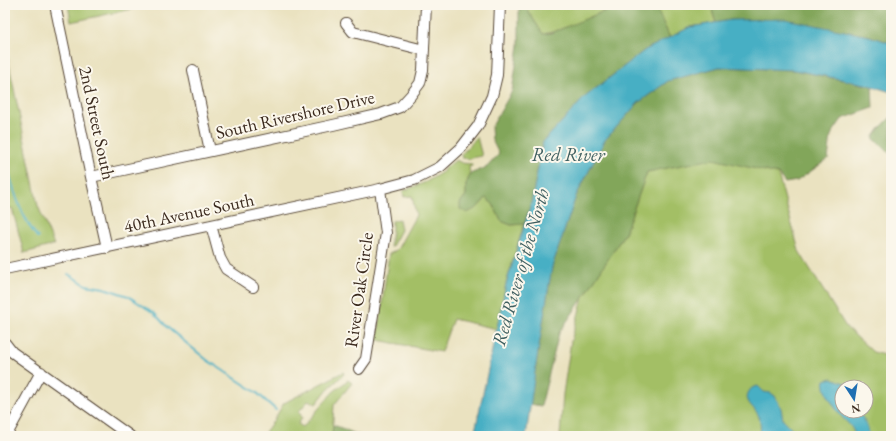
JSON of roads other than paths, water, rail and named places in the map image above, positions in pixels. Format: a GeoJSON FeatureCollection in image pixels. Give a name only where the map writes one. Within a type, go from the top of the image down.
{"type":"FeatureCollection","features":[{"type":"Feature","properties":{"kind":"street","name":"2nd Street South"},"geometry":{"type":"LineString","coordinates":[[55,5],[107,248]]}},
{"type":"Feature","properties":{"kind":"street","name":"South Rivershore Drive"},"geometry":{"type":"LineString","coordinates":[[91,177],[381,114],[400,107],[420,83],[423,70],[426,5]]}},
{"type":"Feature","properties":{"kind":"street","name":"40th Avenue South"},"geometry":{"type":"LineString","coordinates":[[5,270],[380,189],[414,180],[440,167],[461,148],[478,126],[492,96],[497,75],[500,5]]}},
{"type":"Feature","properties":{"kind":"street"},"geometry":{"type":"LineString","coordinates":[[346,23],[353,32],[424,50]]}},
{"type":"Feature","properties":{"kind":"street"},"geometry":{"type":"LineString","coordinates":[[193,70],[210,151]]}},
{"type":"Feature","properties":{"kind":"street","name":"River Oak Circle"},"geometry":{"type":"LineString","coordinates":[[359,369],[366,359],[386,232],[380,189]]}},
{"type":"Feature","properties":{"kind":"street"},"geometry":{"type":"LineString","coordinates":[[211,225],[220,258],[226,270],[253,287]]}},
{"type":"Feature","properties":{"kind":"street"},"geometry":{"type":"LineString","coordinates":[[5,343],[12,352],[130,436]]}},
{"type":"Feature","properties":{"kind":"street"},"geometry":{"type":"LineString","coordinates":[[6,436],[41,372]]}},
{"type":"Feature","properties":{"kind":"water","name":"Red River"},"geometry":{"type":"Polygon","coordinates":[[[785,19],[869,36],[891,43],[891,92],[865,84],[794,70],[719,67],[668,81],[638,103],[605,140],[576,196],[552,267],[526,436],[474,436],[506,284],[531,204],[543,142],[585,97],[645,50],[690,27],[731,20],[785,19]]]}},
{"type":"Feature","properties":{"kind":"water"},"geometry":{"type":"Polygon","coordinates":[[[832,378],[834,379],[834,405],[825,389],[825,380],[832,378]]]}},
{"type":"Feature","properties":{"kind":"water"},"geometry":{"type":"Polygon","coordinates":[[[758,386],[764,392],[771,393],[775,396],[781,408],[783,420],[798,436],[761,436],[759,417],[747,398],[751,389],[758,386]]]}},
{"type":"Feature","properties":{"kind":"water"},"geometry":{"type":"Polygon","coordinates":[[[844,419],[863,419],[870,436],[855,436],[851,427],[844,419]]]}},
{"type":"Feature","properties":{"kind":"waterway"},"geometry":{"type":"LineString","coordinates":[[5,160],[14,191],[22,211],[38,238]]}},
{"type":"Feature","properties":{"kind":"waterway"},"geometry":{"type":"LineString","coordinates":[[68,274],[86,285],[104,288],[128,296],[154,313],[168,328],[207,360],[256,392],[276,410]]}},
{"type":"Feature","properties":{"kind":"water label","name":"Red River of the North"},"geometry":{"type":"Point","coordinates":[520,267]}}]}
